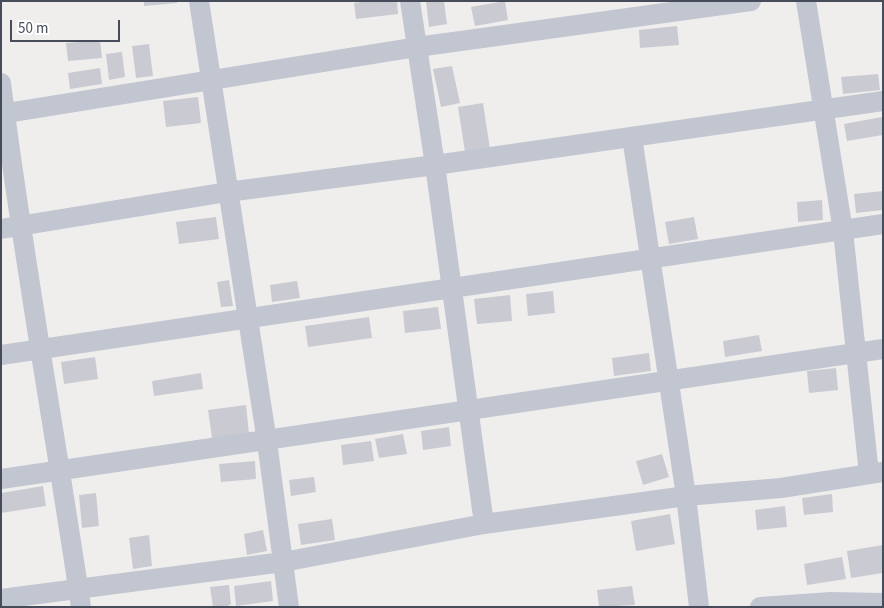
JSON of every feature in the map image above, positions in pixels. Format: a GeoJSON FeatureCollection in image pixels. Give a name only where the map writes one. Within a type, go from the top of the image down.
{"type":"FeatureCollection","features":[{"type":"Feature","properties":{"kind":"street"},"geometry":{"type":"LineString","coordinates":[[199,1],[267,442],[289,607]]}},
{"type":"Feature","properties":{"kind":"street"},"geometry":{"type":"LineString","coordinates":[[410,1],[435,165],[484,524]]}},
{"type":"Feature","properties":{"kind":"street"},"geometry":{"type":"LineString","coordinates":[[3,113],[417,47],[751,1]]}},
{"type":"Feature","properties":{"kind":"street"},"geometry":{"type":"LineString","coordinates":[[1,599],[80,598],[484,524],[686,496],[781,488],[876,473],[855,353],[842,230],[806,1]]}},
{"type":"Feature","properties":{"kind":"street"},"geometry":{"type":"LineString","coordinates":[[1,83],[3,113],[22,226],[31,294],[42,349],[80,598]]}},
{"type":"Feature","properties":{"kind":"street"},"geometry":{"type":"LineString","coordinates":[[1,229],[227,192],[632,138],[883,101]]}},
{"type":"Feature","properties":{"kind":"street"},"geometry":{"type":"LineString","coordinates":[[632,138],[648,259],[686,496],[699,607]]}},
{"type":"Feature","properties":{"kind":"street"},"geometry":{"type":"LineString","coordinates":[[1,355],[247,320],[883,224]]}},
{"type":"Feature","properties":{"kind":"street"},"geometry":{"type":"LineString","coordinates":[[1,479],[267,442],[468,408],[883,349]]}},
{"type":"Feature","properties":{"kind":"street"},"geometry":{"type":"LineString","coordinates":[[760,607],[831,602],[883,603]]}},
{"type":"Feature","properties":{"kind":"building"},"geometry":{"type":"Polygon","coordinates":[[[144,1],[177,1],[177,3],[144,6],[144,1]]]}},
{"type":"Feature","properties":{"kind":"building"},"geometry":{"type":"Polygon","coordinates":[[[397,1],[398,14],[356,19],[354,3],[397,1]]]}},
{"type":"Feature","properties":{"kind":"building"},"geometry":{"type":"Polygon","coordinates":[[[426,1],[444,1],[447,24],[429,27],[426,1]]]}},
{"type":"Feature","properties":{"kind":"building"},"geometry":{"type":"Polygon","coordinates":[[[505,1],[508,20],[475,26],[471,7],[505,1]]]}},
{"type":"Feature","properties":{"kind":"building"},"geometry":{"type":"Polygon","coordinates":[[[677,26],[679,45],[640,48],[639,30],[677,26]]]}},
{"type":"Feature","properties":{"kind":"building"},"geometry":{"type":"Polygon","coordinates":[[[100,40],[102,58],[68,61],[66,43],[100,40]]]}},
{"type":"Feature","properties":{"kind":"building"},"geometry":{"type":"Polygon","coordinates":[[[149,44],[153,76],[136,78],[132,46],[149,44]]]}},
{"type":"Feature","properties":{"kind":"building"},"geometry":{"type":"Polygon","coordinates":[[[122,52],[125,77],[109,80],[106,54],[122,52]]]}},
{"type":"Feature","properties":{"kind":"building"},"geometry":{"type":"Polygon","coordinates":[[[452,66],[460,103],[441,107],[433,69],[452,66]]]}},
{"type":"Feature","properties":{"kind":"building"},"geometry":{"type":"Polygon","coordinates":[[[100,68],[102,84],[70,89],[68,73],[100,68]]]}},
{"type":"Feature","properties":{"kind":"building"},"geometry":{"type":"Polygon","coordinates":[[[878,74],[880,90],[843,94],[841,77],[878,74]]]}},
{"type":"Feature","properties":{"kind":"building"},"geometry":{"type":"Polygon","coordinates":[[[198,97],[201,123],[166,127],[163,101],[198,97]]]}},
{"type":"Feature","properties":{"kind":"building"},"geometry":{"type":"Polygon","coordinates":[[[483,103],[490,149],[465,152],[458,107],[483,103]]]}},
{"type":"Feature","properties":{"kind":"building"},"geometry":{"type":"Polygon","coordinates":[[[882,117],[883,135],[847,141],[844,124],[882,117]]]}},
{"type":"Feature","properties":{"kind":"building"},"geometry":{"type":"Polygon","coordinates":[[[883,191],[883,210],[856,213],[854,194],[883,191]]]}},
{"type":"Feature","properties":{"kind":"building"},"geometry":{"type":"Polygon","coordinates":[[[822,200],[823,220],[798,222],[797,202],[822,200]]]}},
{"type":"Feature","properties":{"kind":"building"},"geometry":{"type":"Polygon","coordinates":[[[216,217],[219,239],[179,244],[176,222],[216,217]]]}},
{"type":"Feature","properties":{"kind":"building"},"geometry":{"type":"Polygon","coordinates":[[[694,217],[698,239],[669,244],[665,222],[694,217]]]}},
{"type":"Feature","properties":{"kind":"building"},"geometry":{"type":"Polygon","coordinates":[[[229,280],[233,306],[221,307],[217,282],[229,280]]]}},
{"type":"Feature","properties":{"kind":"building"},"geometry":{"type":"Polygon","coordinates":[[[297,281],[300,298],[272,302],[270,285],[297,281]]]}},
{"type":"Feature","properties":{"kind":"building"},"geometry":{"type":"Polygon","coordinates":[[[553,291],[555,313],[528,316],[526,294],[553,291]]]}},
{"type":"Feature","properties":{"kind":"building"},"geometry":{"type":"Polygon","coordinates":[[[510,295],[512,321],[477,324],[474,299],[510,295]]]}},
{"type":"Feature","properties":{"kind":"building"},"geometry":{"type":"Polygon","coordinates":[[[438,307],[441,329],[405,333],[403,311],[438,307]]]}},
{"type":"Feature","properties":{"kind":"building"},"geometry":{"type":"Polygon","coordinates":[[[369,317],[372,338],[308,347],[305,326],[369,317]]]}},
{"type":"Feature","properties":{"kind":"building"},"geometry":{"type":"Polygon","coordinates":[[[759,335],[762,351],[725,357],[723,341],[759,335]]]}},
{"type":"Feature","properties":{"kind":"building"},"geometry":{"type":"Polygon","coordinates":[[[649,353],[651,371],[614,376],[612,358],[649,353]]]}},
{"type":"Feature","properties":{"kind":"building"},"geometry":{"type":"Polygon","coordinates":[[[95,357],[98,379],[64,384],[61,362],[95,357]]]}},
{"type":"Feature","properties":{"kind":"building"},"geometry":{"type":"Polygon","coordinates":[[[836,368],[838,390],[809,393],[807,371],[836,368]]]}},
{"type":"Feature","properties":{"kind":"building"},"geometry":{"type":"Polygon","coordinates":[[[201,373],[203,389],[154,396],[152,381],[201,373]]]}},
{"type":"Feature","properties":{"kind":"building"},"geometry":{"type":"Polygon","coordinates":[[[246,405],[249,434],[212,438],[208,410],[246,405]]]}},
{"type":"Feature","properties":{"kind":"building"},"geometry":{"type":"Polygon","coordinates":[[[449,427],[451,446],[423,450],[421,431],[449,427]]]}},
{"type":"Feature","properties":{"kind":"building"},"geometry":{"type":"Polygon","coordinates":[[[403,434],[407,454],[379,458],[375,439],[403,434]]]}},
{"type":"Feature","properties":{"kind":"building"},"geometry":{"type":"Polygon","coordinates":[[[371,441],[374,461],[343,465],[341,445],[371,441]]]}},
{"type":"Feature","properties":{"kind":"building"},"geometry":{"type":"Polygon","coordinates":[[[662,454],[669,477],[643,485],[636,461],[662,454]]]}},
{"type":"Feature","properties":{"kind":"building"},"geometry":{"type":"Polygon","coordinates":[[[255,461],[256,479],[221,482],[219,464],[255,461]]]}},
{"type":"Feature","properties":{"kind":"building"},"geometry":{"type":"Polygon","coordinates":[[[314,477],[316,492],[291,496],[289,480],[314,477]]]}},
{"type":"Feature","properties":{"kind":"building"},"geometry":{"type":"Polygon","coordinates":[[[43,486],[46,506],[1,513],[1,493],[43,486]]]}},
{"type":"Feature","properties":{"kind":"building"},"geometry":{"type":"Polygon","coordinates":[[[96,493],[99,526],[82,528],[79,495],[96,493]]]}},
{"type":"Feature","properties":{"kind":"building"},"geometry":{"type":"Polygon","coordinates":[[[832,494],[833,512],[804,515],[802,498],[832,494]]]}},
{"type":"Feature","properties":{"kind":"building"},"geometry":{"type":"Polygon","coordinates":[[[785,506],[787,527],[757,530],[755,510],[785,506]]]}},
{"type":"Feature","properties":{"kind":"building"},"geometry":{"type":"Polygon","coordinates":[[[670,514],[675,544],[636,551],[631,521],[670,514]]]}},
{"type":"Feature","properties":{"kind":"building"},"geometry":{"type":"Polygon","coordinates":[[[332,519],[335,540],[301,545],[298,524],[332,519]]]}},
{"type":"Feature","properties":{"kind":"building"},"geometry":{"type":"Polygon","coordinates":[[[263,530],[267,551],[247,555],[244,534],[263,530]]]}},
{"type":"Feature","properties":{"kind":"building"},"geometry":{"type":"Polygon","coordinates":[[[149,535],[152,566],[133,569],[129,538],[149,535]]]}},
{"type":"Feature","properties":{"kind":"building"},"geometry":{"type":"Polygon","coordinates":[[[883,545],[883,573],[851,578],[847,551],[883,545]]]}},
{"type":"Feature","properties":{"kind":"building"},"geometry":{"type":"Polygon","coordinates":[[[842,557],[846,579],[807,585],[804,564],[842,557]]]}},
{"type":"Feature","properties":{"kind":"building"},"geometry":{"type":"Polygon","coordinates":[[[271,581],[273,601],[236,606],[234,586],[271,581]]]}},
{"type":"Feature","properties":{"kind":"building"},"geometry":{"type":"Polygon","coordinates":[[[229,585],[231,604],[226,607],[213,607],[210,587],[229,585]]]}},
{"type":"Feature","properties":{"kind":"building"},"geometry":{"type":"Polygon","coordinates":[[[632,586],[635,605],[599,607],[597,590],[632,586]]]}}]}
